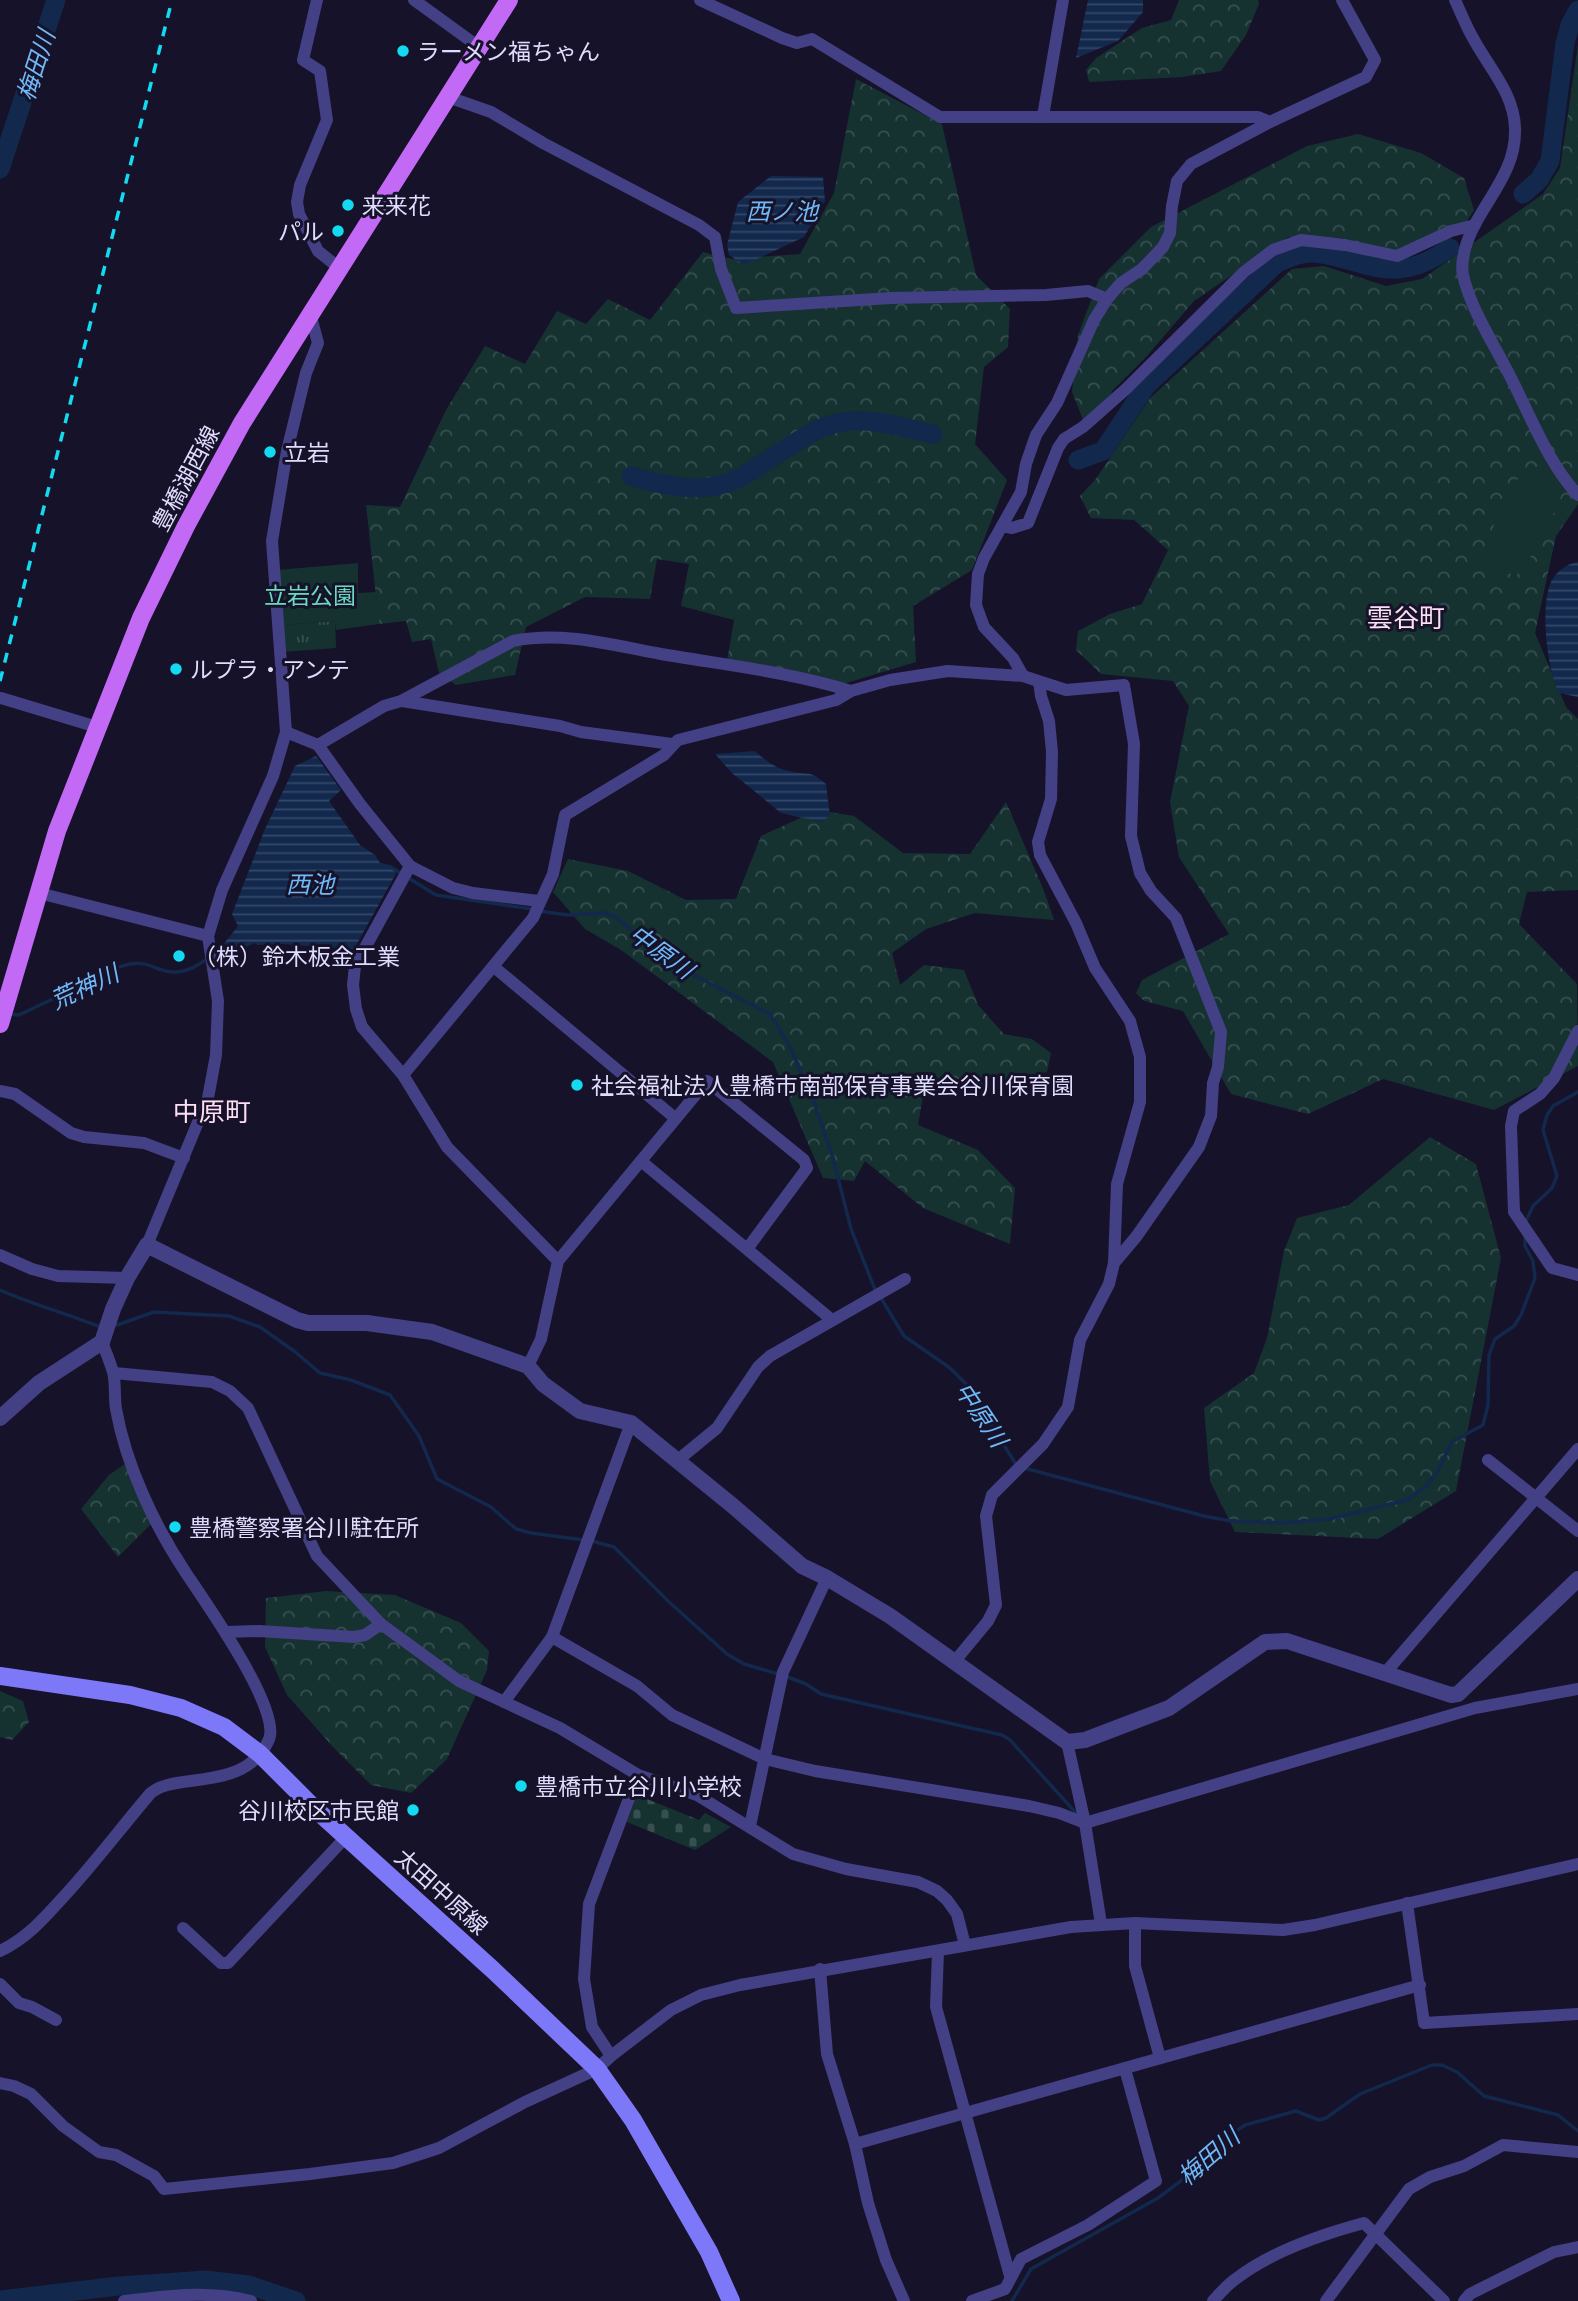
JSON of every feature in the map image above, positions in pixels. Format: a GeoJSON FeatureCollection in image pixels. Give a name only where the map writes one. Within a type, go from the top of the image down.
{"type":"FeatureCollection","features":[{"type":"Feature","properties":{"kind":"main road","name":"豊橋湖西線"},"geometry":{"type":"LineString","coordinates":[[2,1018],[57,831],[141,618],[186,526],[242,423],[509,0]]}},
{"type":"Feature","properties":{"kind":"main road","name":"太田中原線"},"geometry":{"type":"LineString","coordinates":[[0,1676],[130,1695],[181,1708],[224,1727],[260,1754],[597,2069],[634,2120],[709,2252],[731,2301]]}},
{"type":"Feature","properties":{"kind":"street"},"geometry":{"type":"LineString","coordinates":[[317,0],[303,60],[320,71],[327,120],[300,185],[298,202],[299,214],[318,251],[338,267]]}},
{"type":"Feature","properties":{"kind":"street"},"geometry":{"type":"LineString","coordinates":[[414,0],[479,47]]}},
{"type":"Feature","properties":{"kind":"street"},"geometry":{"type":"LineString","coordinates":[[700,0],[782,38],[797,43],[813,39],[940,117],[1258,117],[1270,122]]}},
{"type":"Feature","properties":{"kind":"street"},"geometry":{"type":"LineString","coordinates":[[1043,116],[1063,0]]}},
{"type":"Feature","properties":{"kind":"street"},"geometry":{"type":"LineString","coordinates":[[1023,676],[1013,658],[984,627],[976,605],[978,574],[1021,492],[1026,464],[1036,435],[1057,403],[1083,342],[1107,299],[1121,283],[1142,269],[1163,247],[1170,233],[1177,181],[1191,164],[1270,122],[1366,77],[1372,69],[1375,60],[1369,45],[1342,0]]}},
{"type":"Feature","properties":{"kind":"street"},"geometry":{"type":"LineString","coordinates":[[1455,0],[1473,38],[1504,86],[1515,127],[1513,154],[1493,198],[1475,225],[1461,267],[1467,287],[1542,441],[1578,495]]}},
{"type":"Feature","properties":{"kind":"street"},"geometry":{"type":"LineString","coordinates":[[448,97],[491,112],[543,143],[699,225],[715,237],[722,269],[736,308],[891,298],[1046,295],[1088,291],[1107,299]]}},
{"type":"Feature","properties":{"kind":"street"},"geometry":{"type":"LineString","coordinates":[[1002,526],[1013,528],[1028,523],[1064,439],[1083,428],[1244,272],[1273,250],[1301,240],[1345,245],[1397,256],[1451,231],[1475,225]]}},
{"type":"Feature","properties":{"kind":"street"},"geometry":{"type":"LineString","coordinates":[[0,1418],[39,1383],[102,1342],[113,1309],[127,1278],[147,1245],[208,1098],[216,1055],[218,1001],[208,936],[222,890],[273,776],[286,732],[272,541],[287,452],[306,373],[318,343],[310,313]]}},
{"type":"Feature","properties":{"kind":"street"},"geometry":{"type":"LineString","coordinates":[[1564,477],[1578,478]]}},
{"type":"Feature","properties":{"kind":"street"},"geometry":{"type":"LineString","coordinates":[[318,745],[384,706],[401,701],[513,641],[532,637],[565,636],[749,667],[851,691]]}},
{"type":"Feature","properties":{"kind":"street"},"geometry":{"type":"LineString","coordinates":[[403,1074],[494,967],[536,908],[553,874],[565,815],[664,755],[678,740],[836,700],[851,691],[890,680],[947,671],[1023,676],[1066,690],[1124,685],[1134,744],[1131,836],[1140,873],[1151,891],[1176,918],[1221,1031],[1210,1116],[1199,1147],[1136,1237],[1114,1263]]}},
{"type":"Feature","properties":{"kind":"street"},"geometry":{"type":"LineString","coordinates":[[955,1661],[993,1614],[996,1605],[986,1516],[992,1495],[1044,1444],[1068,1407],[1080,1340],[1109,1284],[1114,1263],[1117,1184],[1140,1102],[1140,1057],[1130,1021],[1095,968],[1064,900],[1040,856],[1038,842],[1051,799],[1052,752],[1049,721],[1039,682]]}},
{"type":"Feature","properties":{"kind":"street"},"geometry":{"type":"LineString","coordinates":[[1,698],[97,727]]}},
{"type":"Feature","properties":{"kind":"street"},"geometry":{"type":"LineString","coordinates":[[401,701],[560,726],[581,732],[672,744]]}},
{"type":"Feature","properties":{"kind":"street"},"geometry":{"type":"LineString","coordinates":[[286,732],[318,745],[406,872],[453,888],[536,908]]}},
{"type":"Feature","properties":{"kind":"street"},"geometry":{"type":"LineString","coordinates":[[406,872],[355,966],[353,985],[362,1027],[403,1074],[447,1147],[558,1261]]}},
{"type":"Feature","properties":{"kind":"street"},"geometry":{"type":"LineString","coordinates":[[39,894],[208,936]]}},
{"type":"Feature","properties":{"kind":"street"},"geometry":{"type":"LineString","coordinates":[[494,967],[675,1118]]}},
{"type":"Feature","properties":{"kind":"street"},"geometry":{"type":"LineString","coordinates":[[1578,1031],[1554,1078],[1540,1094],[1514,1111],[1511,1126],[1514,1212],[1552,1268],[1578,1275]]}},
{"type":"Feature","properties":{"kind":"street"},"geometry":{"type":"LineString","coordinates":[[528,1366],[541,1339],[558,1261],[707,1081],[804,1160],[807,1168],[747,1249]]}},
{"type":"Feature","properties":{"kind":"street"},"geometry":{"type":"LineString","coordinates":[[0,1091],[15,1094],[71,1133],[144,1143],[184,1158]]}},
{"type":"Feature","properties":{"kind":"street"},"geometry":{"type":"LineString","coordinates":[[641,1161],[832,1321]]}},
{"type":"Feature","properties":{"kind":"street"},"geometry":{"type":"LineString","coordinates":[[147,1245],[297,1320],[309,1323],[367,1323],[432,1332],[528,1366],[543,1384],[580,1411],[631,1423],[802,1566],[890,1615],[1068,1742],[1085,1740],[1169,1708],[1265,1642],[1287,1641],[1451,1695],[1458,1694],[1578,1579]]}},
{"type":"Feature","properties":{"kind":"street"},"geometry":{"type":"LineString","coordinates":[[0,1255],[32,1269],[58,1276],[127,1278]]}},
{"type":"Feature","properties":{"kind":"street"},"geometry":{"type":"LineString","coordinates":[[678,1460],[721,1422],[758,1367],[770,1356],[905,1279]]}},
{"type":"Feature","properties":{"kind":"street"},"geometry":{"type":"LineString","coordinates":[[0,1951],[35,1929],[95,1862],[151,1792],[168,1785],[226,1776],[248,1765],[260,1754],[270,1736],[268,1716],[252,1676],[181,1565],[136,1481],[116,1408],[114,1373],[102,1342]]}},
{"type":"Feature","properties":{"kind":"street"},"geometry":{"type":"LineString","coordinates":[[114,1373],[212,1382],[230,1391],[248,1408],[317,1556],[381,1624],[459,1681],[560,1728],[638,1775],[697,1795],[793,1854],[846,1870],[918,1882],[937,1891],[957,1914],[965,1944]]}},
{"type":"Feature","properties":{"kind":"street"},"geometry":{"type":"LineString","coordinates":[[504,1702],[552,1637],[631,1423]]}},
{"type":"Feature","properties":{"kind":"street"},"geometry":{"type":"LineString","coordinates":[[1386,1672],[1578,1448]]}},
{"type":"Feature","properties":{"kind":"street"},"geometry":{"type":"LineString","coordinates":[[1488,1460],[1578,1531]]}},
{"type":"Feature","properties":{"kind":"street"},"geometry":{"type":"LineString","coordinates":[[750,1826],[782,1674],[827,1578]]}},
{"type":"Feature","properties":{"kind":"street"},"geometry":{"type":"LineString","coordinates":[[226,1632],[259,1631],[354,1637],[365,1635],[381,1624]]}},
{"type":"Feature","properties":{"kind":"street"},"geometry":{"type":"LineString","coordinates":[[552,1637],[637,1686],[671,1715],[765,1759],[815,1771],[1029,1806],[1085,1823],[1475,1708],[1578,1689]]}},
{"type":"Feature","properties":{"kind":"street"},"geometry":{"type":"LineString","coordinates":[[1464,1689],[1475,1708]]}},
{"type":"Feature","properties":{"kind":"street"},"geometry":{"type":"LineString","coordinates":[[1068,1742],[1085,1823],[1101,1924]]}},
{"type":"Feature","properties":{"kind":"street"},"geometry":{"type":"LineString","coordinates":[[611,2056],[592,2027],[584,1979],[589,1904],[638,1775]]}},
{"type":"Feature","properties":{"kind":"street"},"geometry":{"type":"LineString","coordinates":[[183,1928],[221,1963],[228,1963],[346,1837]]}},
{"type":"Feature","properties":{"kind":"street"},"geometry":{"type":"LineString","coordinates":[[0,2082],[31,2094],[63,2126],[99,2152],[116,2155],[155,2176],[164,2189],[393,2163],[439,2148],[525,2102],[597,2069],[671,2010],[701,1995],[820,1969],[1101,1924],[1135,1923],[1283,1930],[1315,1925],[1578,1864]]}},
{"type":"Feature","properties":{"kind":"street"},"geometry":{"type":"LineString","coordinates":[[1407,1903],[1424,2023],[1578,2014]]}},
{"type":"Feature","properties":{"kind":"street"},"geometry":{"type":"LineString","coordinates":[[1135,1923],[1135,1966],[1160,2058]]}},
{"type":"Feature","properties":{"kind":"street"},"geometry":{"type":"LineString","coordinates":[[938,1951],[936,2007],[1010,2276]]}},
{"type":"Feature","properties":{"kind":"street"},"geometry":{"type":"LineString","coordinates":[[820,1969],[827,2054],[855,2144],[868,2203],[893,2281],[904,2301]]}},
{"type":"Feature","properties":{"kind":"street"},"geometry":{"type":"LineString","coordinates":[[0,1984],[19,2003],[55,2020]]}},
{"type":"Feature","properties":{"kind":"street"},"geometry":{"type":"LineString","coordinates":[[855,2144],[1420,1984]]}},
{"type":"Feature","properties":{"kind":"street"},"geometry":{"type":"LineString","coordinates":[[972,2301],[1005,2288],[1021,2259],[1088,2225],[1156,2181],[1125,2069]]}},
{"type":"Feature","properties":{"kind":"street"},"geometry":{"type":"LineString","coordinates":[[1326,2301],[1409,2189],[1430,2177],[1464,2166],[1503,2145],[1578,2152]]}},
{"type":"Feature","properties":{"kind":"street"},"geometry":{"type":"LineString","coordinates":[[1213,2301],[1237,2277],[1310,2239],[1364,2223],[1444,2301]]}},
{"type":"Feature","properties":{"kind":"street"},"geometry":{"type":"LineString","coordinates":[[1464,2301],[1470,2294],[1555,2252],[1578,2247]]}},
{"type":"Feature","properties":{"kind":"street"},"geometry":{"type":"LineString","coordinates":[[126,2301],[195,2293],[225,2295],[251,2301]]}},
{"type":"Feature","properties":{"kind":"green space"},"geometry":{"type":"Polygon","coordinates":[[[1179,0],[1258,0],[1259,4],[1246,35],[1221,71],[1182,77],[1089,82],[1086,70],[1096,58],[1142,28],[1171,20],[1179,0]]]}},
{"type":"Feature","properties":{"kind":"green space"},"geometry":{"type":"Polygon","coordinates":[[[1578,45],[1578,504],[1556,536],[1535,633],[1566,707],[1578,719],[1578,890],[1527,892],[1519,924],[1577,984],[1578,1066],[1494,1110],[1383,1079],[1308,1114],[1231,1094],[1183,1011],[1144,1001],[1136,993],[1142,980],[1229,934],[1179,857],[1170,802],[1189,706],[1173,681],[1101,674],[1076,650],[1078,631],[1110,614],[1142,604],[1168,550],[1134,520],[1091,518],[1080,496],[1095,480],[1150,398],[1292,269],[1324,266],[1386,286],[1422,279],[1543,194],[1560,168],[1578,45]]]}},
{"type":"Feature","properties":{"kind":"green space"},"geometry":{"type":"Polygon","coordinates":[[[856,79],[942,124],[976,275],[1010,309],[1008,347],[984,367],[975,444],[1007,480],[972,570],[913,606],[916,662],[843,684],[727,661],[734,620],[681,606],[689,564],[657,559],[650,599],[585,597],[526,627],[515,675],[456,685],[439,673],[431,639],[412,642],[406,621],[379,624],[366,505],[400,507],[446,410],[485,346],[525,364],[557,311],[586,324],[608,299],[650,320],[703,252],[732,259],[800,254],[834,193],[856,79]]]}},
{"type":"Feature","properties":{"kind":"green space"},"geometry":{"type":"Polygon","coordinates":[[[1358,134],[1421,153],[1464,178],[1474,210],[1459,234],[1389,262],[1342,238],[1288,237],[1194,301],[1146,357],[1112,391],[1107,409],[1084,422],[1072,392],[1078,335],[1099,279],[1151,227],[1307,146],[1358,134]]]}},
{"type":"Feature","properties":{"kind":"green space"},"geometry":{"type":"Polygon","coordinates":[[[1547,463],[1564,489],[1547,529],[1534,546],[1528,565],[1516,575],[1487,569],[1486,555],[1504,499],[1520,477],[1547,463]]]}},
{"type":"Feature","properties":{"kind":"green space","name":"立岩公園"},"geometry":{"type":"Polygon","coordinates":[[[358,563],[358,593],[376,592],[379,624],[336,630],[335,621],[280,625],[277,570],[358,563]]]}},
{"type":"Feature","properties":{"kind":"green space"},"geometry":{"type":"Polygon","coordinates":[[[335,621],[336,648],[282,652],[280,625],[335,621]]]}},
{"type":"Feature","properties":{"kind":"green space"},"geometry":{"type":"Polygon","coordinates":[[[1006,802],[1054,920],[975,913],[926,929],[892,953],[900,985],[924,965],[964,970],[978,1005],[1004,1034],[1032,1039],[1051,1053],[1047,1072],[923,1096],[918,1125],[978,1150],[1015,1188],[1010,1244],[923,1208],[865,1161],[854,1181],[823,1178],[773,1062],[621,950],[585,929],[553,892],[568,859],[628,871],[686,900],[736,899],[761,836],[818,810],[854,816],[903,853],[970,854],[1006,802]]]}},
{"type":"Feature","properties":{"kind":"green space"},"geometry":{"type":"Polygon","coordinates":[[[1430,1137],[1476,1164],[1501,1258],[1456,1491],[1378,1539],[1235,1532],[1210,1481],[1204,1408],[1254,1373],[1267,1338],[1284,1251],[1297,1218],[1349,1205],[1430,1137]]]}},
{"type":"Feature","properties":{"kind":"green space"},"geometry":{"type":"Polygon","coordinates":[[[125,1464],[152,1523],[118,1557],[81,1509],[109,1475],[125,1464]]]}},
{"type":"Feature","properties":{"kind":"green space"},"geometry":{"type":"Polygon","coordinates":[[[326,1591],[395,1595],[461,1623],[489,1651],[487,1670],[447,1759],[411,1793],[371,1785],[333,1747],[287,1695],[265,1647],[266,1598],[326,1591]]]}},
{"type":"Feature","properties":{"kind":"green space"},"geometry":{"type":"Polygon","coordinates":[[[0,1691],[23,1701],[29,1722],[12,1740],[0,1737],[0,1691]]]}},
{"type":"Feature","properties":{"kind":"green space"},"geometry":{"type":"Polygon","coordinates":[[[637,1795],[699,1820],[705,1813],[731,1827],[695,1850],[627,1822],[637,1795]]]}},
{"type":"Feature","properties":{"kind":"water"},"geometry":{"type":"Polygon","coordinates":[[[1088,0],[1143,0],[1143,12],[1118,41],[1076,58],[1088,0]]]}},
{"type":"Feature","properties":{"kind":"water","name":"西ノ池"},"geometry":{"type":"Polygon","coordinates":[[[771,176],[823,177],[825,201],[804,237],[744,265],[729,255],[727,245],[738,202],[771,176]]]}},
{"type":"Feature","properties":{"kind":"water"},"geometry":{"type":"Polygon","coordinates":[[[1578,562],[1578,697],[1559,693],[1548,654],[1545,620],[1552,580],[1563,568],[1578,562]]]}},
{"type":"Feature","properties":{"kind":"water"},"geometry":{"type":"Polygon","coordinates":[[[755,751],[780,768],[812,775],[826,784],[830,816],[821,822],[781,813],[732,773],[715,754],[755,751]]]}},
{"type":"Feature","properties":{"kind":"water","name":"西池"},"geometry":{"type":"Polygon","coordinates":[[[316,756],[341,790],[329,801],[360,845],[375,855],[380,863],[391,865],[398,870],[354,949],[255,943],[220,959],[218,951],[238,926],[232,914],[265,829],[295,766],[316,756]]]}},
{"type":"Feature","properties":{"kind":"waterway","name":"梅田川"},"geometry":{"type":"LineString","coordinates":[[0,169],[56,0]]}},
{"type":"Feature","properties":{"kind":"waterway"},"geometry":{"type":"LineString","coordinates":[[1523,194],[1539,180],[1550,161],[1565,43],[1578,10]]}},
{"type":"Feature","properties":{"kind":"waterway"},"geometry":{"type":"LineString","coordinates":[[1078,460],[1103,451],[1146,386],[1277,263],[1300,254],[1314,253],[1383,268],[1406,268],[1418,265],[1450,248]]}},
{"type":"Feature","properties":{"kind":"waterway"},"geometry":{"type":"LineString","coordinates":[[631,476],[680,487],[717,486],[744,475],[814,431],[845,422],[883,423],[933,434]]}},
{"type":"Feature","properties":{"kind":"waterway","name":"中原川"},"geometry":{"type":"LineString","coordinates":[[394,869],[436,895],[532,909]]}},
{"type":"Feature","properties":{"kind":"waterway","name":"中原川"},"geometry":{"type":"LineString","coordinates":[[539,911],[568,915],[604,913],[616,917],[670,963],[770,1014],[789,1045],[812,1096],[833,1158],[851,1229],[876,1292]]}},
{"type":"Feature","properties":{"kind":"waterway","name":"荒神川"},"geometry":{"type":"LineString","coordinates":[[10,1014],[19,1015],[122,966],[139,963],[164,971],[178,972],[190,969],[209,958]]}},
{"type":"Feature","properties":{"kind":"waterway","name":"中原川"},"geometry":{"type":"LineString","coordinates":[[1526,1221],[1533,1206],[1552,1188],[1557,1176],[1543,1130],[1547,1115],[1553,1106],[1578,1092]]}},
{"type":"Feature","properties":{"kind":"waterway","name":"中原川"},"geometry":{"type":"LineString","coordinates":[[1024,1468],[1231,1521],[1284,1523],[1329,1519],[1407,1500],[1425,1487],[1437,1473],[1452,1442],[1483,1425],[1488,1405],[1489,1355],[1495,1339],[1514,1326],[1521,1315],[1535,1278],[1533,1261],[1525,1246],[1525,1236]]}},
{"type":"Feature","properties":{"kind":"waterway"},"geometry":{"type":"LineString","coordinates":[[0,1290],[98,1326]]}},
{"type":"Feature","properties":{"kind":"waterway","name":"中原川"},"geometry":{"type":"LineString","coordinates":[[881,1298],[904,1336],[950,1368],[966,1384],[1017,1466]]}},
{"type":"Feature","properties":{"kind":"waterway"},"geometry":{"type":"LineString","coordinates":[[117,1325],[154,1312],[229,1316],[260,1327],[320,1373],[351,1380],[390,1395],[419,1436],[437,1479],[491,1507],[516,1529],[584,1540]]}},
{"type":"Feature","properties":{"kind":"waterway"},"geometry":{"type":"LineString","coordinates":[[592,1541],[614,1547],[727,1654],[744,1664],[778,1674]]}},
{"type":"Feature","properties":{"kind":"waterway"},"geometry":{"type":"LineString","coordinates":[[785,1676],[806,1684],[821,1694],[1002,1735],[1009,1739],[1076,1813]]}},
{"type":"Feature","properties":{"kind":"waterway","name":"梅田川"},"geometry":{"type":"LineString","coordinates":[[1012,2301],[1031,2269],[1158,2198],[1190,2174],[1213,2147],[1245,2125],[1296,2111],[1319,2120],[1326,2118],[1360,2094],[1432,2065],[1442,2065],[1457,2072],[1484,2096],[1558,2115],[1578,2131]]}},
{"type":"Feature","properties":{"kind":"waterway","name":"梅田川"},"geometry":{"type":"LineString","coordinates":[[0,2300],[119,2286],[206,2280],[249,2285],[296,2301]]}},
{"type":"Feature","properties":{"kind":"railway"},"geometry":{"type":"LineString","coordinates":[[0,681],[172,0]]}},
{"type":"Feature","properties":{"kind":"place","name":"ラーメン福ちゃん"},"geometry":{"type":"Point","coordinates":[403,51]}},
{"type":"Feature","properties":{"kind":"place","name":"来来花"},"geometry":{"type":"Point","coordinates":[348,205]}},
{"type":"Feature","properties":{"kind":"place","name":"パル"},"geometry":{"type":"Point","coordinates":[338,231]}},
{"type":"Feature","properties":{"kind":"place","name":"立岩"},"geometry":{"type":"Point","coordinates":[270,452]}},
{"type":"Feature","properties":{"kind":"place","name":"ルプラ・アンテ"},"geometry":{"type":"Point","coordinates":[176,669]}},
{"type":"Feature","properties":{"kind":"place","name":"（株）鈴木板金工業"},"geometry":{"type":"Point","coordinates":[179,956]}},
{"type":"Feature","properties":{"kind":"place","name":"社会福祉法人豊橋市南部保育事業会谷川保育園"},"geometry":{"type":"Point","coordinates":[577,1085]}},
{"type":"Feature","properties":{"kind":"place","name":"豊橋警察署谷川駐在所"},"geometry":{"type":"Point","coordinates":[175,1527]}},
{"type":"Feature","properties":{"kind":"place","name":"豊橋市立谷川小学校"},"geometry":{"type":"Point","coordinates":[521,1786]}},
{"type":"Feature","properties":{"kind":"place","name":"谷川校区市民館"},"geometry":{"type":"Point","coordinates":[413,1810]}},
{"type":"Feature","properties":{"kind":"district","name":"雲谷町"},"geometry":{"type":"Point","coordinates":[1406,617]}},
{"type":"Feature","properties":{"kind":"district","name":"中原町"},"geometry":{"type":"Point","coordinates":[212,1111]}}]}
